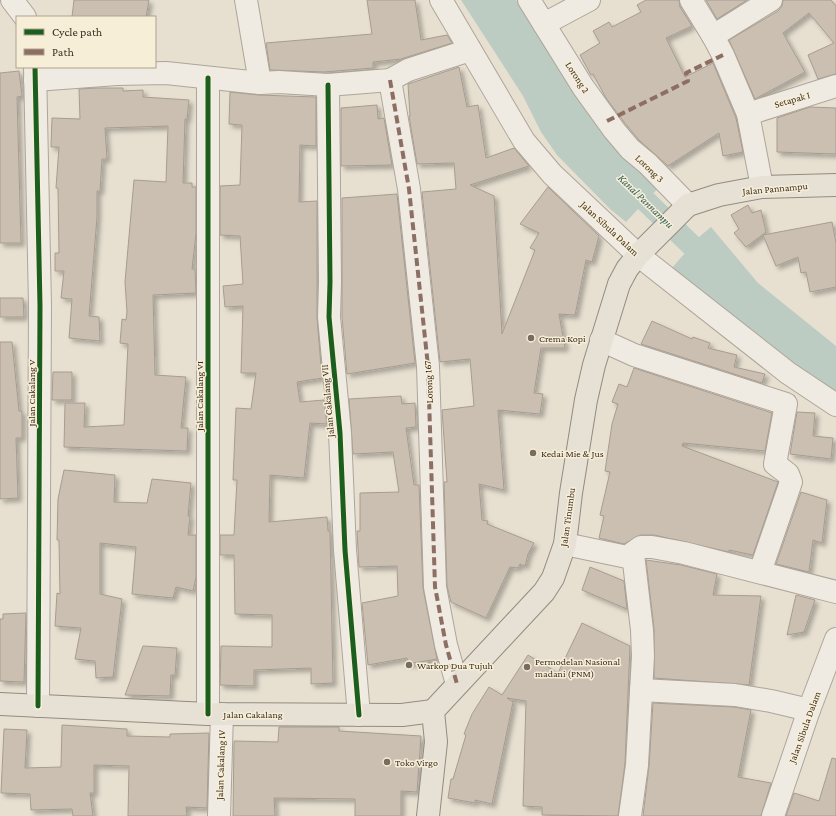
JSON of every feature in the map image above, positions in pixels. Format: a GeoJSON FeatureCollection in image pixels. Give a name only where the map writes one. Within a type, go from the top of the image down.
{"type":"FeatureCollection","features":[{"type":"Feature","properties":{"kind":"main road","name":"Jalan Pannampu"},"geometry":{"type":"LineString","coordinates":[[680,212],[719,195],[762,187],[836,185]]}},
{"type":"Feature","properties":{"kind":"main road","name":"Jalan Tinumbu"},"geometry":{"type":"LineString","coordinates":[[433,711],[544,592],[553,578],[565,544],[586,400],[601,340],[619,284],[627,269],[680,212]]}},
{"type":"Feature","properties":{"kind":"main road","name":"Jalan Cakalang"},"geometry":{"type":"LineString","coordinates":[[0,704],[215,714],[402,715],[433,711]]}},
{"type":"Feature","properties":{"kind":"main road"},"geometry":{"type":"LineString","coordinates":[[428,816],[436,742],[433,711]]}},
{"type":"Feature","properties":{"kind":"street"},"geometry":{"type":"LineString","coordinates":[[12,0],[24,16]]}},
{"type":"Feature","properties":{"kind":"street"},"geometry":{"type":"LineString","coordinates":[[246,0],[260,83]]}},
{"type":"Feature","properties":{"kind":"street","name":"Jalan Sibula Dalam"},"geometry":{"type":"LineString","coordinates":[[441,0],[524,141],[552,174],[645,248],[788,373],[836,405]]}},
{"type":"Feature","properties":{"kind":"street","name":"Lorong 2"},"geometry":{"type":"LineString","coordinates":[[530,0],[583,87],[614,130]]}},
{"type":"Feature","properties":{"kind":"street"},"geometry":{"type":"LineString","coordinates":[[544,24],[589,0]]}},
{"type":"Feature","properties":{"kind":"street"},"geometry":{"type":"LineString","coordinates":[[691,0],[723,55],[748,114],[762,187]]}},
{"type":"Feature","properties":{"kind":"street"},"geometry":{"type":"LineString","coordinates":[[713,36],[771,0]]}},
{"type":"Feature","properties":{"kind":"street"},"geometry":{"type":"LineString","coordinates":[[35,73],[166,73],[260,83],[279,82],[328,85],[390,80],[408,70],[470,50]]}},
{"type":"Feature","properties":{"kind":"street","name":"Jalan Cakalang V"},"geometry":{"type":"LineString","coordinates":[[35,73],[40,306],[38,706]]}},
{"type":"Feature","properties":{"kind":"street","name":"Jalan Cakalang VI"},"geometry":{"type":"LineString","coordinates":[[208,78],[215,714]]}},
{"type":"Feature","properties":{"kind":"street","name":"Lorong 167"},"geometry":{"type":"LineString","coordinates":[[390,80],[409,189],[428,366],[434,587],[444,638],[457,684]]}},
{"type":"Feature","properties":{"kind":"street","name":"Jalan Cakalang VII"},"geometry":{"type":"LineString","coordinates":[[328,85],[329,317],[340,433],[345,550],[359,715]]}},
{"type":"Feature","properties":{"kind":"street","name":"Setapak I"},"geometry":{"type":"LineString","coordinates":[[748,114],[836,86]]}},
{"type":"Feature","properties":{"kind":"street","name":"Lorong 3"},"geometry":{"type":"LineString","coordinates":[[614,130],[630,149],[648,164],[680,212]]}},
{"type":"Feature","properties":{"kind":"street"},"geometry":{"type":"LineString","coordinates":[[601,340],[640,357],[776,399],[786,404],[775,464],[788,474],[791,482],[760,572]]}},
{"type":"Feature","properties":{"kind":"street"},"geometry":{"type":"LineString","coordinates":[[565,544],[627,557],[641,547],[649,546],[684,553],[830,590]]}},
{"type":"Feature","properties":{"kind":"street"},"geometry":{"type":"LineString","coordinates":[[630,816],[637,765],[643,656],[642,630],[632,554]]}},
{"type":"Feature","properties":{"kind":"street","name":"Jalan Sibula Dalam"},"geometry":{"type":"LineString","coordinates":[[773,816],[809,710],[836,639]]}},
{"type":"Feature","properties":{"kind":"street"},"geometry":{"type":"LineString","coordinates":[[641,690],[735,695],[771,701],[809,710]]}},
{"type":"Feature","properties":{"kind":"street","name":"Jalan Cakalang IV"},"geometry":{"type":"LineString","coordinates":[[215,714],[219,816]]}},
{"type":"Feature","properties":{"kind":"shaded area"},"geometry":{"type":"Polygon","coordinates":[[[461,0],[516,0],[533,27],[660,187],[626,222],[610,209],[557,155],[541,132],[523,96],[461,0]]]}},
{"type":"Feature","properties":{"kind":"shaded area"},"geometry":{"type":"Polygon","coordinates":[[[711,227],[758,283],[836,346],[836,392],[811,374],[791,364],[671,269],[699,237],[711,227]]]}},
{"type":"Feature","properties":{"kind":"pier"},"geometry":{"type":"Polygon","coordinates":[[[709,226],[700,236],[669,269],[698,235],[709,226]]]}},
{"type":"Feature","properties":{"kind":"building"},"geometry":{"type":"Polygon","coordinates":[[[74,0],[149,0],[146,16],[72,16],[74,0]]]}},
{"type":"Feature","properties":{"kind":"building"},"geometry":{"type":"Polygon","coordinates":[[[367,0],[415,0],[421,40],[447,35],[452,43],[401,59],[373,62],[373,68],[324,72],[270,70],[266,43],[372,34],[367,0]]]}},
{"type":"Feature","properties":{"kind":"building"},"geometry":{"type":"Polygon","coordinates":[[[646,0],[679,0],[680,7],[692,26],[666,38],[685,77],[713,63],[736,118],[743,152],[723,156],[719,133],[668,166],[639,140],[606,98],[593,74],[591,75],[580,55],[600,43],[593,31],[609,22],[612,27],[641,12],[637,5],[646,0]]]}},
{"type":"Feature","properties":{"kind":"building"},"geometry":{"type":"Polygon","coordinates":[[[706,0],[747,0],[717,19],[706,0]]]}},
{"type":"Feature","properties":{"kind":"building"},"geometry":{"type":"Polygon","coordinates":[[[783,0],[831,0],[836,6],[836,74],[818,79],[808,55],[834,43],[809,13],[783,33],[805,72],[755,99],[729,40],[778,11],[782,6],[783,0]]]}},
{"type":"Feature","properties":{"kind":"building"},"geometry":{"type":"Polygon","coordinates":[[[459,67],[467,107],[478,105],[486,158],[514,148],[529,166],[470,185],[494,196],[502,334],[535,250],[530,248],[539,233],[520,224],[548,187],[599,236],[592,262],[586,260],[575,315],[559,314],[565,348],[541,348],[534,393],[543,394],[540,414],[498,410],[504,490],[479,484],[482,520],[488,521],[487,524],[534,543],[528,554],[525,566],[520,564],[518,568],[510,567],[486,618],[451,602],[447,586],[444,482],[447,482],[442,410],[474,406],[470,359],[440,362],[422,192],[456,189],[454,163],[417,164],[409,116],[408,84],[459,67]]]}},
{"type":"Feature","properties":{"kind":"building"},"geometry":{"type":"Polygon","coordinates":[[[19,71],[22,96],[17,97],[21,243],[0,243],[0,73],[19,71]]]}},
{"type":"Feature","properties":{"kind":"building"},"geometry":{"type":"Polygon","coordinates":[[[123,88],[123,91],[143,90],[143,97],[189,100],[187,119],[185,119],[183,183],[192,183],[192,187],[196,187],[196,233],[192,269],[195,269],[196,293],[153,295],[155,375],[186,377],[181,428],[188,428],[187,451],[64,447],[65,403],[85,403],[84,427],[124,425],[128,344],[120,343],[122,319],[126,320],[127,312],[125,282],[134,180],[166,182],[168,126],[105,128],[107,159],[102,159],[100,191],[97,191],[97,217],[89,316],[99,317],[100,341],[69,338],[72,299],[61,298],[64,271],[55,271],[55,253],[59,253],[58,188],[56,188],[59,147],[51,147],[52,118],[80,119],[79,89],[123,88]]]}},
{"type":"Feature","properties":{"kind":"building"},"geometry":{"type":"Polygon","coordinates":[[[230,92],[259,95],[316,97],[316,146],[300,145],[299,202],[317,201],[317,318],[322,378],[297,382],[300,402],[324,400],[327,424],[310,423],[304,478],[270,475],[269,522],[327,517],[328,531],[330,531],[333,683],[311,684],[311,668],[254,670],[254,686],[220,685],[221,646],[272,647],[272,615],[235,614],[234,555],[220,555],[220,535],[234,535],[237,480],[233,480],[236,408],[251,409],[256,373],[241,373],[243,306],[225,307],[223,286],[243,284],[240,236],[220,235],[220,186],[240,185],[242,125],[229,124],[230,92]]]}},
{"type":"Feature","properties":{"kind":"building"},"geometry":{"type":"Polygon","coordinates":[[[377,105],[378,119],[384,118],[392,165],[341,166],[341,108],[377,105]]]}},
{"type":"Feature","properties":{"kind":"building"},"geometry":{"type":"Polygon","coordinates":[[[810,107],[836,108],[836,154],[777,152],[777,118],[810,107]]]}},
{"type":"Feature","properties":{"kind":"building"},"geometry":{"type":"Polygon","coordinates":[[[397,194],[415,363],[347,374],[342,317],[342,198],[397,194]]]}},
{"type":"Feature","properties":{"kind":"building"},"geometry":{"type":"Polygon","coordinates":[[[748,205],[752,213],[761,210],[766,232],[746,247],[734,233],[739,229],[731,215],[748,205]]]}},
{"type":"Feature","properties":{"kind":"building"},"geometry":{"type":"Polygon","coordinates":[[[832,222],[836,243],[836,287],[810,292],[806,272],[801,273],[798,257],[776,266],[763,235],[832,222]]]}},
{"type":"Feature","properties":{"kind":"building"},"geometry":{"type":"Polygon","coordinates":[[[0,298],[23,298],[24,317],[0,317],[0,298]]]}},
{"type":"Feature","properties":{"kind":"building"},"geometry":{"type":"Polygon","coordinates":[[[652,321],[692,339],[693,337],[710,343],[708,348],[737,355],[734,367],[765,374],[762,383],[641,344],[652,321]]]}},
{"type":"Feature","properties":{"kind":"building"},"geometry":{"type":"Polygon","coordinates":[[[0,342],[12,342],[19,411],[22,411],[22,438],[16,438],[18,498],[0,499],[0,342]]]}},
{"type":"Feature","properties":{"kind":"building"},"geometry":{"type":"Polygon","coordinates":[[[634,368],[772,413],[765,451],[683,443],[682,446],[778,482],[753,555],[729,550],[729,552],[654,535],[641,535],[624,544],[599,538],[604,516],[600,515],[610,472],[605,471],[612,424],[618,404],[612,402],[619,384],[627,387],[634,368]]]}},
{"type":"Feature","properties":{"kind":"building"},"geometry":{"type":"Polygon","coordinates":[[[53,372],[72,372],[72,400],[52,400],[53,372]]]}},
{"type":"Feature","properties":{"kind":"building"},"geometry":{"type":"Polygon","coordinates":[[[401,396],[402,404],[415,403],[416,427],[406,428],[414,485],[419,485],[423,588],[437,659],[408,664],[407,658],[368,665],[362,603],[398,596],[397,566],[359,567],[357,531],[360,531],[360,493],[399,492],[393,452],[353,454],[349,399],[401,396]]]}},
{"type":"Feature","properties":{"kind":"building"},"geometry":{"type":"Polygon","coordinates":[[[797,412],[815,413],[813,436],[833,438],[831,459],[790,454],[797,412]]]}},
{"type":"Feature","properties":{"kind":"building"},"geometry":{"type":"Polygon","coordinates":[[[64,470],[115,475],[114,502],[147,503],[152,479],[191,483],[188,535],[196,535],[196,577],[193,591],[176,587],[173,598],[132,594],[136,547],[100,543],[100,594],[122,599],[113,677],[96,678],[95,661],[75,659],[81,628],[55,626],[57,593],[60,594],[59,540],[57,540],[58,499],[64,470]]]}},
{"type":"Feature","properties":{"kind":"building"},"geometry":{"type":"Polygon","coordinates":[[[801,492],[827,500],[822,543],[813,540],[809,572],[776,564],[801,492]]]}},
{"type":"Feature","properties":{"kind":"building"},"geometry":{"type":"Polygon","coordinates":[[[646,560],[681,565],[717,574],[713,595],[761,596],[749,685],[654,678],[654,629],[646,560]]]}},
{"type":"Feature","properties":{"kind":"building"},"geometry":{"type":"Polygon","coordinates":[[[590,567],[624,581],[627,609],[582,590],[590,567]]]}},
{"type":"Feature","properties":{"kind":"building"},"geometry":{"type":"Polygon","coordinates":[[[796,595],[815,600],[804,632],[787,635],[796,595]]]}},
{"type":"Feature","properties":{"kind":"building"},"geometry":{"type":"Polygon","coordinates":[[[26,613],[24,682],[0,681],[0,619],[3,619],[3,614],[26,613]]]}},
{"type":"Feature","properties":{"kind":"building"},"geometry":{"type":"Polygon","coordinates":[[[582,623],[630,646],[625,764],[618,816],[542,815],[542,807],[523,806],[526,701],[507,698],[513,702],[492,804],[475,800],[475,803],[448,798],[451,779],[453,779],[466,735],[464,734],[472,714],[489,687],[502,695],[528,655],[558,673],[582,623]]]}},
{"type":"Feature","properties":{"kind":"building"},"geometry":{"type":"Polygon","coordinates":[[[143,646],[177,648],[175,675],[171,675],[170,696],[125,695],[143,646]]]}},
{"type":"Feature","properties":{"kind":"building"},"geometry":{"type":"Polygon","coordinates":[[[653,703],[734,707],[751,710],[738,777],[771,783],[761,816],[643,816],[649,766],[653,703]]]}},
{"type":"Feature","properties":{"kind":"building"},"geometry":{"type":"Polygon","coordinates":[[[62,725],[127,729],[127,736],[170,737],[170,734],[209,733],[207,808],[186,807],[187,816],[128,816],[129,766],[94,765],[94,793],[90,793],[93,816],[73,816],[72,809],[31,810],[30,794],[1,793],[4,729],[27,730],[25,768],[61,767],[62,725]]]}},
{"type":"Feature","properties":{"kind":"building"},"geometry":{"type":"Polygon","coordinates":[[[279,727],[339,727],[339,731],[421,736],[417,792],[401,791],[401,816],[355,816],[355,799],[274,798],[275,816],[233,816],[234,741],[278,742],[279,727]]]}},
{"type":"Feature","properties":{"kind":"building"},"geometry":{"type":"Polygon","coordinates":[[[832,758],[836,759],[836,816],[786,816],[794,793],[819,801],[832,758]]]}},
{"type":"Feature","properties":{"kind":"waterway","name":"Kanal Pannampu"},"geometry":{"type":"LineString","coordinates":[[624,180],[714,267]]}},
{"type":"Feature","properties":{"kind":"marked path"},"geometry":{"type":"LineString","coordinates":[[607,121],[688,81],[686,73],[723,55]]}},
{"type":"Feature","properties":{"kind":"marked path"},"geometry":{"type":"LineString","coordinates":[[390,80],[409,189],[428,366],[435,587],[446,645],[457,684]]}},
{"type":"Feature","properties":{"kind":"cycle path"},"geometry":{"type":"LineString","coordinates":[[35,68],[40,306],[38,706]]}},
{"type":"Feature","properties":{"kind":"cycle path"},"geometry":{"type":"LineString","coordinates":[[208,78],[208,714]]}},
{"type":"Feature","properties":{"kind":"cycle path"},"geometry":{"type":"LineString","coordinates":[[328,85],[329,317],[340,433],[345,550],[359,715]]}},
{"type":"Feature","properties":{"kind":"place","name":"Crema Kopi"},"geometry":{"type":"Point","coordinates":[531,338]}},
{"type":"Feature","properties":{"kind":"place","name":"Kedai Mie & Jus"},"geometry":{"type":"Point","coordinates":[533,453]}},
{"type":"Feature","properties":{"kind":"place","name":"Warkop Dua Tujuh"},"geometry":{"type":"Point","coordinates":[409,665]}},
{"type":"Feature","properties":{"kind":"place","name":"Permodelan Nasional madani (PNM)"},"geometry":{"type":"Point","coordinates":[527,667]}},
{"type":"Feature","properties":{"kind":"place","name":"Toko Virgo"},"geometry":{"type":"Point","coordinates":[387,762]}}]}
